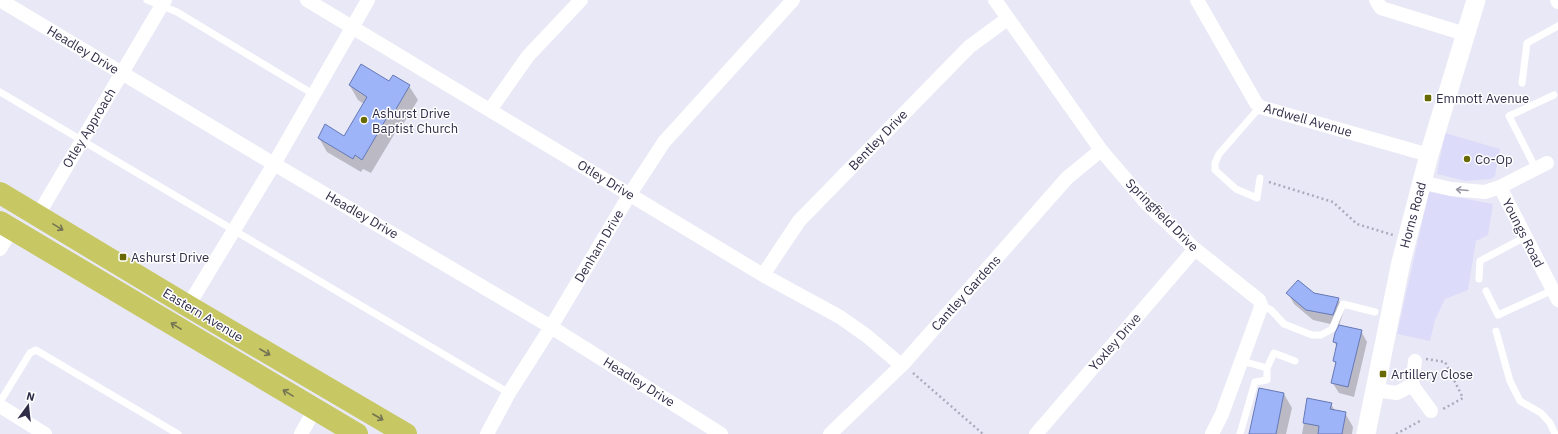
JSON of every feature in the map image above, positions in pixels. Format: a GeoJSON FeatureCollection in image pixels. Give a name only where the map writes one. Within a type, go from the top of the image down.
{"type":"FeatureCollection","features":[{"type":"Feature","properties":{"kind":"highway","name":"Eastern Avenue"},"geometry":{"type":"LineString","coordinates":[[0,193],[188,306],[406,434]]}},
{"type":"Feature","properties":{"kind":"highway","name":"Eastern Avenue"},"geometry":{"type":"LineString","coordinates":[[6,225],[357,434]]}},
{"type":"Feature","properties":{"kind":"street","name":"Headley Drive"},"geometry":{"type":"LineString","coordinates":[[0,0],[274,164],[552,327],[721,434]]}},
{"type":"Feature","properties":{"kind":"street","name":"Otley Drive"},"geometry":{"type":"LineString","coordinates":[[307,0],[763,275],[840,317],[902,364]]}},
{"type":"Feature","properties":{"kind":"street"},"geometry":{"type":"LineString","coordinates":[[188,306],[274,164],[368,0]]}},
{"type":"Feature","properties":{"kind":"street"},"geometry":{"type":"LineString","coordinates":[[490,110],[528,56],[581,0]]}},
{"type":"Feature","properties":{"kind":"street","name":"Denham Drive"},"geometry":{"type":"LineString","coordinates":[[487,434],[509,393],[552,327],[630,194],[664,142],[793,0]]}},
{"type":"Feature","properties":{"kind":"street","name":"Springfield Drive"},"geometry":{"type":"LineString","coordinates":[[995,0],[1006,19],[1101,150],[1146,203],[1195,249],[1259,300],[1261,305]]}},
{"type":"Feature","properties":{"kind":"street","name":"Ardwell Avenue"},"geometry":{"type":"LineString","coordinates":[[1197,0],[1260,107],[1429,155]]}},
{"type":"Feature","properties":{"kind":"street"},"geometry":{"type":"LineString","coordinates":[[1376,0],[1381,8],[1465,34]]}},
{"type":"Feature","properties":{"kind":"street","name":"Horns Road"},"geometry":{"type":"LineString","coordinates":[[1366,434],[1407,239],[1429,155],[1476,0]]}},
{"type":"Feature","properties":{"kind":"street","name":"Otley Approach"},"geometry":{"type":"LineString","coordinates":[[38,215],[163,3]]}},
{"type":"Feature","properties":{"kind":"street","name":"Bentley Drive"},"geometry":{"type":"LineString","coordinates":[[763,275],[799,221],[969,46],[1006,19]]}},
{"type":"Feature","properties":{"kind":"street","name":"Cantley Gardens"},"geometry":{"type":"LineString","coordinates":[[830,434],[902,364],[1067,178],[1101,150]]}},
{"type":"Feature","properties":{"kind":"street"},"geometry":{"type":"LineString","coordinates":[[1422,182],[1451,189],[1485,192],[1500,187],[1542,166]]}},
{"type":"Feature","properties":{"kind":"street","name":"Youngs Road"},"geometry":{"type":"LineString","coordinates":[[1500,187],[1556,295]]}},
{"type":"Feature","properties":{"kind":"street"},"geometry":{"type":"LineString","coordinates":[[0,249],[6,225]]}},
{"type":"Feature","properties":{"kind":"street","name":"Yoxley Drive"},"geometry":{"type":"LineString","coordinates":[[1036,434],[1195,249]]}},
{"type":"Feature","properties":{"kind":"street"},"geometry":{"type":"LineString","coordinates":[[1212,434],[1222,414],[1261,305]]}},
{"type":"Feature","properties":{"kind":"street"},"geometry":{"type":"LineString","coordinates":[[1415,361],[1412,385],[1431,411]]}},
{"type":"Feature","properties":{"kind":"street"},"geometry":{"type":"LineString","coordinates":[[1375,390],[1397,393],[1412,385]]}},
{"type":"Feature","properties":{"kind":"street"},"geometry":{"type":"LineString","coordinates":[[0,406],[45,434]]}},
{"type":"Feature","properties":{"kind":"street"},"geometry":{"type":"LineString","coordinates":[[301,434],[315,409]]}},
{"type":"Feature","properties":{"kind":"lane"},"geometry":{"type":"LineString","coordinates":[[147,0],[163,3],[313,94]]}},
{"type":"Feature","properties":{"kind":"lane"},"geometry":{"type":"LineString","coordinates":[[1522,83],[1527,43],[1558,26]]}},
{"type":"Feature","properties":{"kind":"lane"},"geometry":{"type":"LineString","coordinates":[[0,92],[509,393]]}},
{"type":"Feature","properties":{"kind":"lane"},"geometry":{"type":"LineString","coordinates":[[1542,166],[1509,116],[1554,95]]}},
{"type":"Feature","properties":{"kind":"lane"},"geometry":{"type":"LineString","coordinates":[[1259,182],[1256,198],[1236,190],[1215,170],[1215,163],[1219,154],[1260,107]]}},
{"type":"Feature","properties":{"kind":"lane"},"geometry":{"type":"LineString","coordinates":[[1479,279],[1480,261],[1526,237]]}},
{"type":"Feature","properties":{"kind":"lane"},"geometry":{"type":"LineString","coordinates":[[1486,291],[1498,315],[1556,295]]}},
{"type":"Feature","properties":{"kind":"lane"},"geometry":{"type":"LineString","coordinates":[[1261,305],[1271,310],[1284,324],[1312,335],[1321,335],[1332,329],[1342,304],[1375,312]]}},
{"type":"Feature","properties":{"kind":"lane"},"geometry":{"type":"LineString","coordinates":[[1496,331],[1510,381],[1520,401],[1541,413],[1550,424],[1555,434]]}},
{"type":"Feature","properties":{"kind":"lane"},"geometry":{"type":"LineString","coordinates":[[0,402],[30,352],[36,350],[178,434]]}},
{"type":"Feature","properties":{"kind":"lane"},"geometry":{"type":"LineString","coordinates":[[1240,434],[1255,382],[1267,380],[1267,368],[1274,353],[1295,361]]}},
{"type":"Feature","properties":{"kind":"lane"},"geometry":{"type":"LineString","coordinates":[[1242,361],[1267,368]]}},
{"type":"Feature","properties":{"kind":"path"},"geometry":{"type":"LineString","coordinates":[[1259,182],[1266,182],[1333,202],[1357,224],[1407,239]]}},
{"type":"Feature","properties":{"kind":"path"},"geometry":{"type":"LineString","coordinates":[[902,364],[983,434]]}},
{"type":"Feature","properties":{"kind":"shaded area"},"geometry":{"type":"Polygon","coordinates":[[[1445,133],[1500,149],[1495,176],[1491,179],[1465,181],[1437,174],[1445,133]]]}},
{"type":"Feature","properties":{"kind":"shaded area"},"geometry":{"type":"Polygon","coordinates":[[[1429,192],[1493,204],[1488,235],[1476,241],[1468,290],[1445,299],[1435,320],[1430,341],[1397,334],[1429,192]]]}},
{"type":"Feature","properties":{"kind":"building"},"geometry":{"type":"Polygon","coordinates":[[[361,64],[389,81],[393,75],[410,85],[392,116],[389,114],[362,160],[355,155],[353,159],[318,138],[325,124],[344,136],[367,97],[349,85],[361,64]]]}},
{"type":"Feature","properties":{"kind":"building"},"geometry":{"type":"Polygon","coordinates":[[[1298,280],[1314,293],[1339,298],[1333,315],[1306,310],[1286,293],[1298,280]]]}},
{"type":"Feature","properties":{"kind":"building"},"geometry":{"type":"Polygon","coordinates":[[[1339,325],[1362,330],[1348,387],[1331,383],[1336,362],[1333,361],[1337,343],[1333,342],[1339,325]]]}},
{"type":"Feature","properties":{"kind":"building"},"geometry":{"type":"Polygon","coordinates":[[[1259,388],[1284,393],[1276,434],[1249,434],[1259,388]]]}},
{"type":"Feature","properties":{"kind":"building"},"geometry":{"type":"Polygon","coordinates":[[[1307,398],[1332,403],[1330,409],[1346,412],[1342,434],[1318,434],[1319,426],[1303,423],[1307,398]]]}},
{"type":"Feature","properties":{"kind":"place","name":"Emmott Avenue"},"geometry":{"type":"Point","coordinates":[1428,98]}},
{"type":"Feature","properties":{"kind":"place","name":"Ashurst Drive Baptist Church"},"geometry":{"type":"Point","coordinates":[364,120]}},
{"type":"Feature","properties":{"kind":"place","name":"Co-Op"},"geometry":{"type":"Point","coordinates":[1467,159]}},
{"type":"Feature","properties":{"kind":"place","name":"Ashurst Drive"},"geometry":{"type":"Point","coordinates":[123,257]}},
{"type":"Feature","properties":{"kind":"place","name":"Artillery Close"},"geometry":{"type":"Point","coordinates":[1383,374]}}]}
